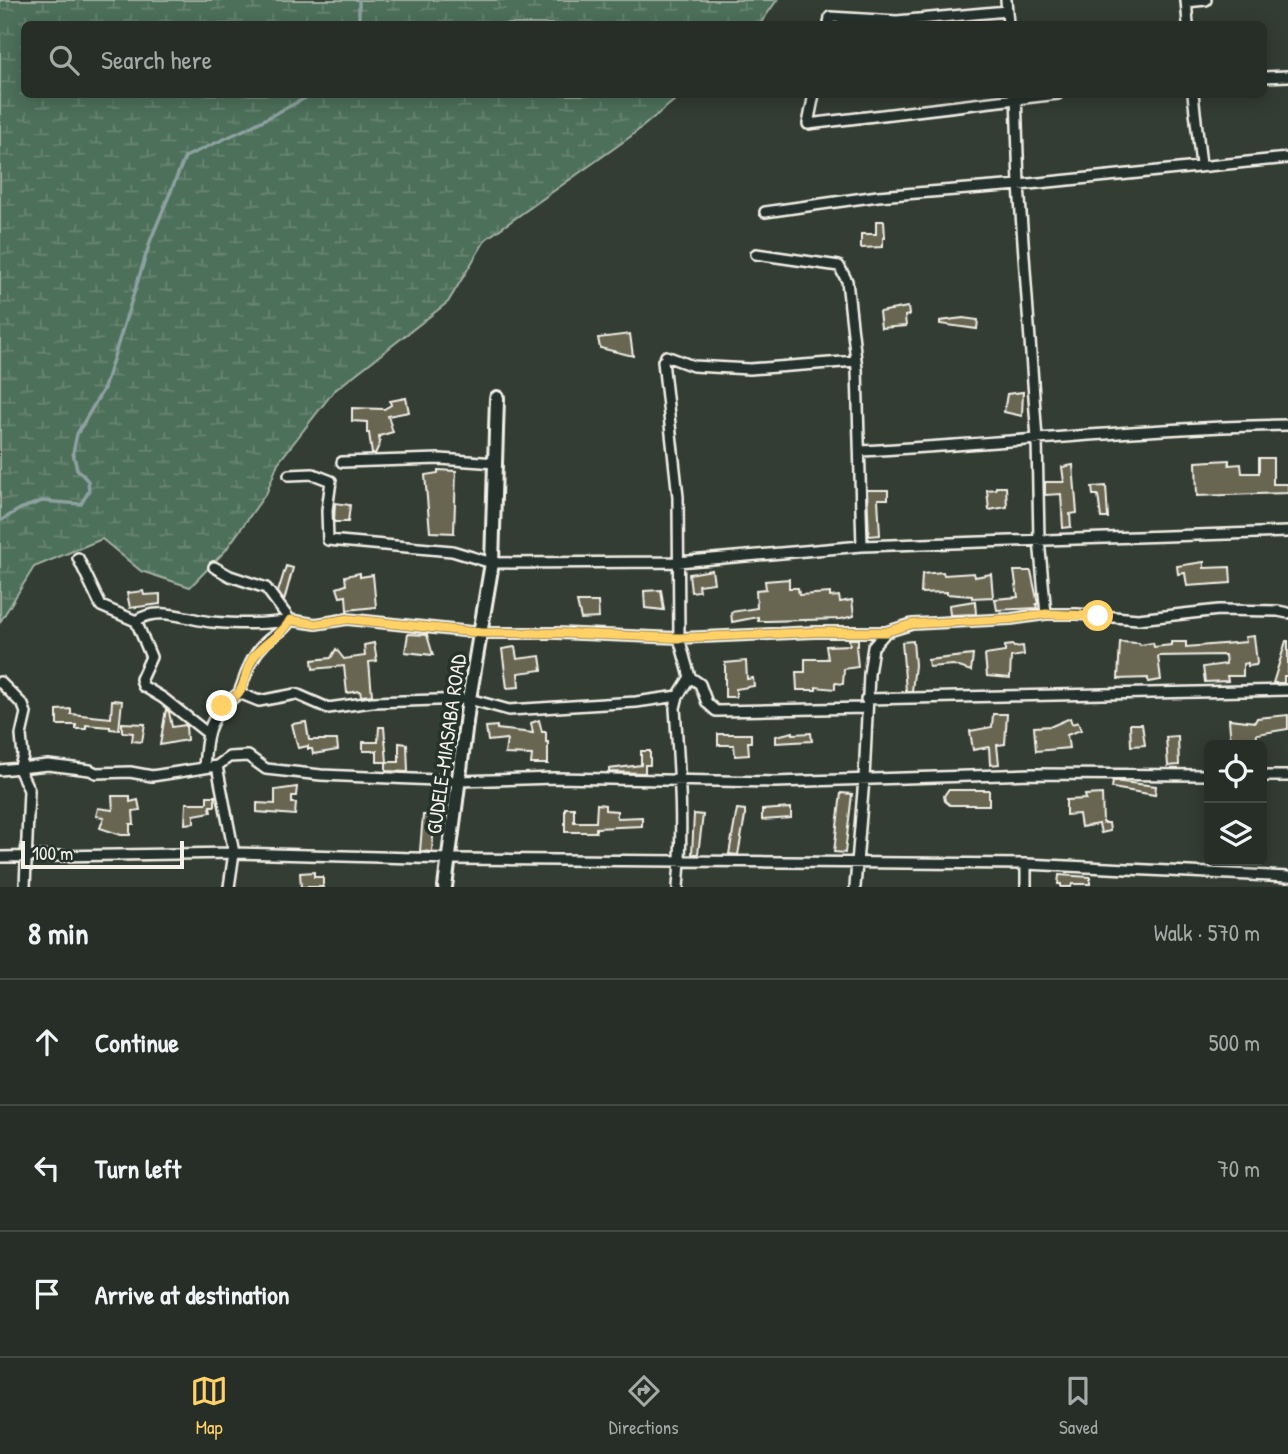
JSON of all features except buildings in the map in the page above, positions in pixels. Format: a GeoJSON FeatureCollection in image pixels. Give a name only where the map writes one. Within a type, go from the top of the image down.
{"type":"FeatureCollection","features":[{"type":"Feature","properties":{"kind":"street"},"geometry":{"type":"LineString","coordinates":[[1006,0],[1008,21]]}},
{"type":"Feature","properties":{"kind":"street"},"geometry":{"type":"LineString","coordinates":[[1188,21],[1186,1],[1206,0]]}},
{"type":"Feature","properties":{"kind":"street"},"geometry":{"type":"LineString","coordinates":[[829,21],[830,17],[897,21],[1007,11]]}},
{"type":"Feature","properties":{"kind":"street"},"geometry":{"type":"LineString","coordinates":[[1267,77],[1288,76]]}},
{"type":"Feature","properties":{"kind":"street"},"geometry":{"type":"LineString","coordinates":[[813,98],[808,124],[1008,98]]}},
{"type":"Feature","properties":{"kind":"street"},"geometry":{"type":"LineString","coordinates":[[1016,98],[1019,185],[1037,439],[1039,540],[1046,614]]}},
{"type":"Feature","properties":{"kind":"street"},"geometry":{"type":"LineString","coordinates":[[1193,98],[1200,165]]}},
{"type":"Feature","properties":{"kind":"street"},"geometry":{"type":"LineString","coordinates":[[765,212],[878,196],[1288,158]]}},
{"type":"Feature","properties":{"kind":"street"},"geometry":{"type":"LineString","coordinates":[[756,254],[839,266],[847,281],[856,361],[862,546]]}},
{"type":"Feature","properties":{"kind":"street"},"geometry":{"type":"LineString","coordinates":[[856,361],[750,369],[693,366],[665,359],[678,497],[679,638],[690,677],[700,684],[707,703],[716,711],[1288,690]]}},
{"type":"Feature","properties":{"kind":"street","name":"GUDELE-MIASABA ROAD"},"geometry":{"type":"LineString","coordinates":[[445,887],[469,699],[492,562],[498,398]]}},
{"type":"Feature","properties":{"kind":"street"},"geometry":{"type":"LineString","coordinates":[[861,451],[1216,426],[1288,425]]}},
{"type":"Feature","properties":{"kind":"street"},"geometry":{"type":"LineString","coordinates":[[342,462],[440,460],[496,463]]}},
{"type":"Feature","properties":{"kind":"street"},"geometry":{"type":"LineString","coordinates":[[289,475],[313,474],[331,481],[327,510],[328,540],[452,551],[492,562],[678,562],[862,546],[1288,532]]}},
{"type":"Feature","properties":{"kind":"street"},"geometry":{"type":"LineString","coordinates":[[78,558],[101,606],[136,621],[151,657],[141,678],[143,686],[163,698],[206,732]]}},
{"type":"Feature","properties":{"kind":"street"},"geometry":{"type":"LineString","coordinates":[[214,567],[230,576],[266,587],[290,620]]}},
{"type":"Feature","properties":{"kind":"street"},"geometry":{"type":"LineString","coordinates":[[136,621],[143,616],[164,614],[216,622],[268,623],[290,620],[316,624],[348,619],[482,633],[679,638],[886,632],[912,624],[1011,619],[1046,614],[1138,619],[1219,610],[1288,613]]}},
{"type":"Feature","properties":{"kind":"street"},"geometry":{"type":"LineString","coordinates":[[204,767],[206,732],[222,706],[239,693],[250,662],[267,641],[286,628],[290,620]]}},
{"type":"Feature","properties":{"kind":"street"},"geometry":{"type":"LineString","coordinates":[[855,887],[864,779],[866,704],[873,647],[886,632]]}},
{"type":"Feature","properties":{"kind":"street"},"geometry":{"type":"LineString","coordinates":[[678,887],[681,862],[680,781],[675,708],[678,696],[690,677]]}},
{"type":"Feature","properties":{"kind":"street"},"geometry":{"type":"LineString","coordinates":[[0,682],[23,705],[26,713],[20,735],[23,756],[19,769],[29,790],[25,887]]}},
{"type":"Feature","properties":{"kind":"street"},"geometry":{"type":"LineString","coordinates":[[239,693],[259,701],[296,694],[328,708],[372,702],[469,699],[509,710],[636,702],[678,696]]}},
{"type":"Feature","properties":{"kind":"street"},"geometry":{"type":"LineString","coordinates":[[0,769],[48,765],[90,769],[96,773],[130,772],[152,776],[217,766],[229,757],[248,756],[267,769],[321,775],[459,781],[554,778],[775,782],[1032,774],[1204,775]]}},
{"type":"Feature","properties":{"kind":"street"},"geometry":{"type":"LineString","coordinates":[[217,766],[234,853],[229,887]]}},
{"type":"Feature","properties":{"kind":"street"},"geometry":{"type":"LineString","coordinates":[[1267,776],[1288,776]]}},
{"type":"Feature","properties":{"kind":"street"},"geometry":{"type":"LineString","coordinates":[[0,857],[234,853],[449,859],[1026,864],[1288,877]]}},
{"type":"Feature","properties":{"kind":"street"},"geometry":{"type":"LineString","coordinates":[[1026,864],[1026,887]]}},
{"type":"Feature","properties":{"kind":"green space"},"geometry":{"type":"Polygon","coordinates":[[[0,0],[777,0],[762,21],[21,21],[21,98],[677,98],[630,137],[486,239],[448,302],[334,391],[278,463],[267,492],[225,551],[190,587],[141,571],[102,539],[34,567],[0,622],[0,0]]]}},
{"type":"Feature","properties":{"kind":"waterway"},"geometry":{"type":"LineString","coordinates":[[359,0],[359,21]]}},
{"type":"Feature","properties":{"kind":"waterway"},"geometry":{"type":"LineString","coordinates":[[0,521],[20,509],[42,501],[81,504],[89,491],[88,481],[77,469],[73,453],[77,434],[104,388],[151,239],[185,157],[305,98]]}},
{"type":"Feature","properties":{"kind":"route"},"geometry":{"type":"LineString","coordinates":[[222,706],[239,693],[250,662],[267,641],[286,628],[290,620],[316,624],[348,619],[482,633],[679,638],[886,632],[912,624],[1011,619],[1046,614],[1098,616]]}}]}
